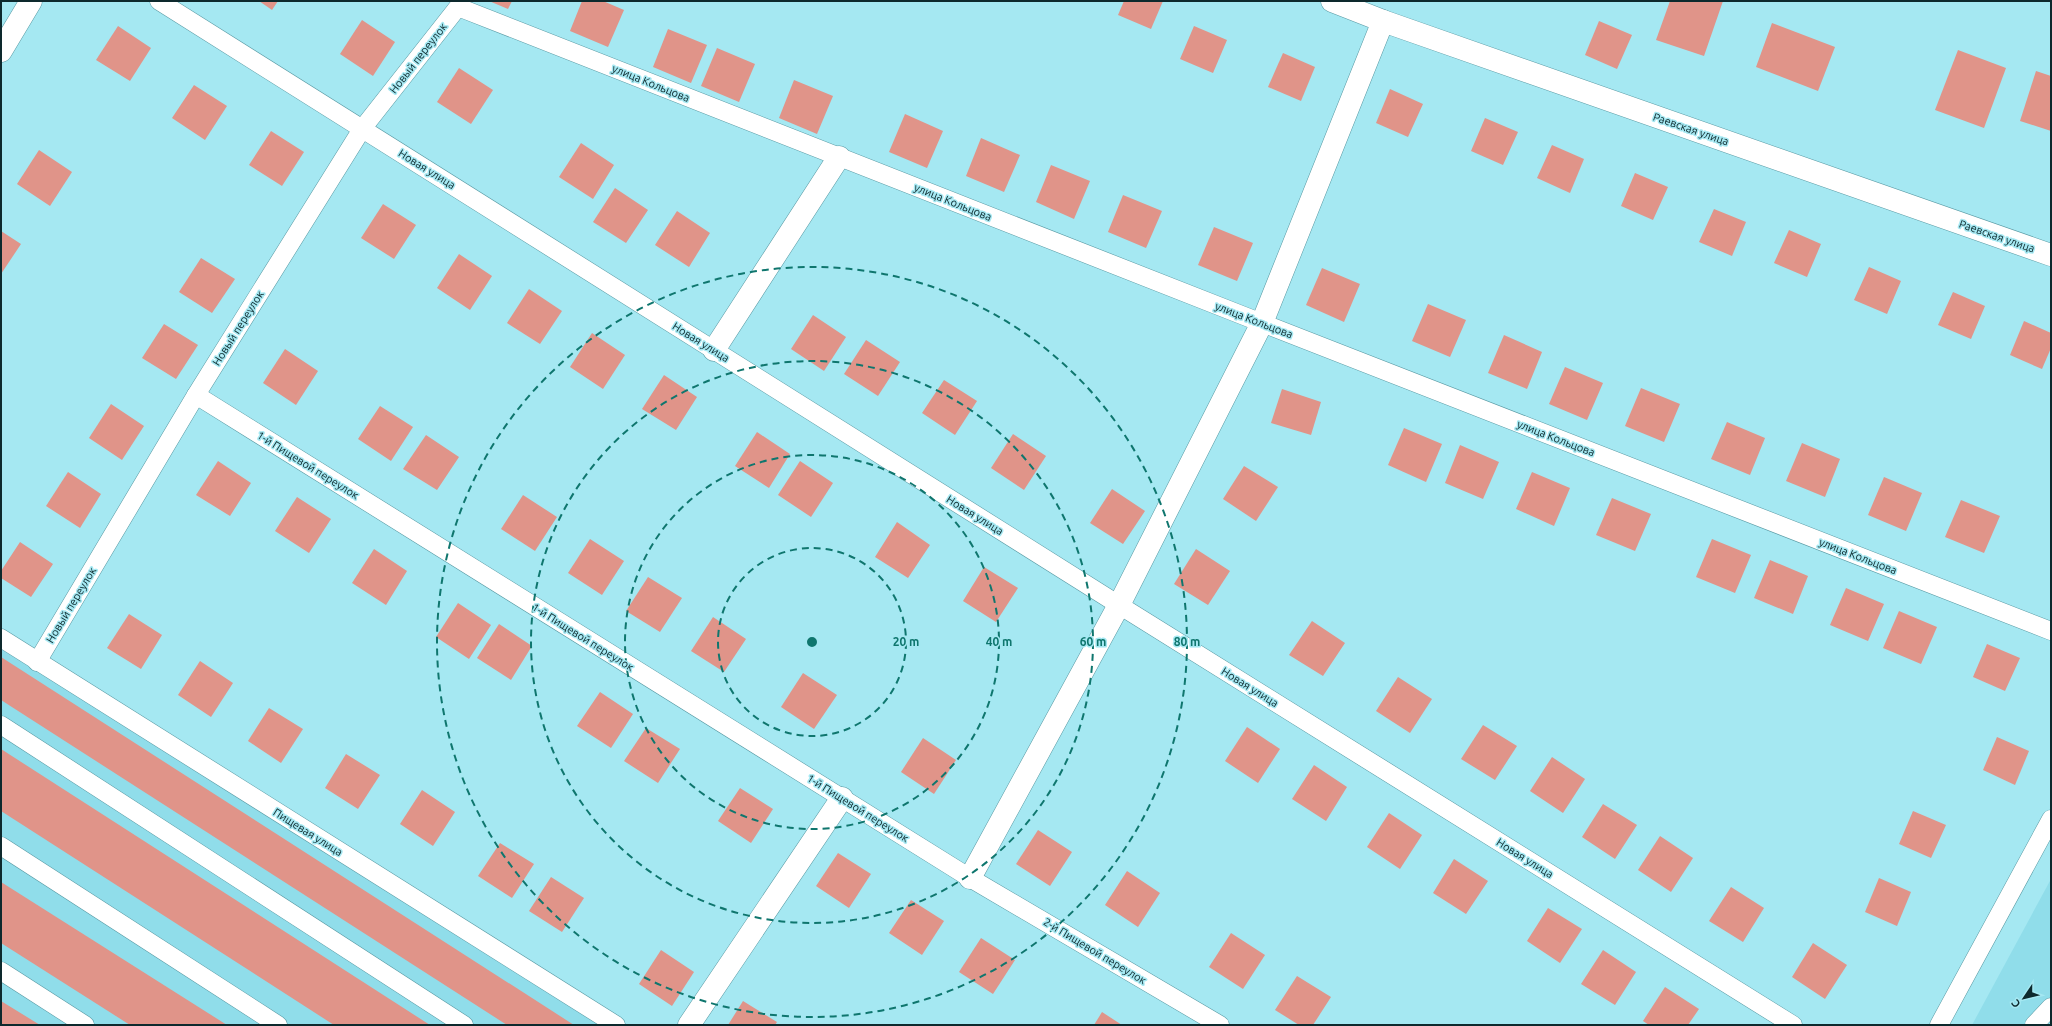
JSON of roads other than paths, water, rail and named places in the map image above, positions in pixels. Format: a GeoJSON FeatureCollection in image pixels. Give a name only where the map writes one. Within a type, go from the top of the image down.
{"type":"FeatureCollection","features":[{"type":"Feature","properties":{"kind":"street"},"geometry":{"type":"LineString","coordinates":[[1,51],[31,1]]}},
{"type":"Feature","properties":{"kind":"street","name":"Раевская улица"},"geometry":{"type":"LineString","coordinates":[[1332,1],[1383,21],[2051,255]]}},
{"type":"Feature","properties":{"kind":"street"},"geometry":{"type":"LineString","coordinates":[[970,878],[1118,605],[1262,324],[1383,21]]}},
{"type":"Feature","properties":{"kind":"street"},"geometry":{"type":"LineString","coordinates":[[714,350],[839,157]]}},
{"type":"Feature","properties":{"kind":"street"},"geometry":{"type":"LineString","coordinates":[[689,1025],[842,798]]}},
{"type":"Feature","properties":{"kind":"lane","name":"Новая улица"},"geometry":{"type":"LineString","coordinates":[[159,1],[1118,605],[1793,1025]]}},
{"type":"Feature","properties":{"kind":"lane","name":"Новый переулок"},"geometry":{"type":"LineString","coordinates":[[37,662],[196,395],[362,129],[458,7]]}},
{"type":"Feature","properties":{"kind":"lane","name":"улица Кольцова"},"geometry":{"type":"LineString","coordinates":[[458,7],[1262,324],[2051,631]]}},
{"type":"Feature","properties":{"kind":"lane","name":"1-й Пищевой переулок"},"geometry":{"type":"LineString","coordinates":[[196,395],[970,878]]}},
{"type":"Feature","properties":{"kind":"lane","name":"Пищевая улица"},"geometry":{"type":"LineString","coordinates":[[1,638],[616,1025]]}},
{"type":"Feature","properties":{"kind":"lane"},"geometry":{"type":"LineString","coordinates":[[1,725],[464,1025]]}},
{"type":"Feature","properties":{"kind":"lane"},"geometry":{"type":"LineString","coordinates":[[1939,1025],[2051,819]]}},
{"type":"Feature","properties":{"kind":"lane"},"geometry":{"type":"LineString","coordinates":[[1,846],[278,1025]]}},
{"type":"Feature","properties":{"kind":"lane","name":"2-й Пищевой переулок"},"geometry":{"type":"LineString","coordinates":[[970,878],[1220,1025]]}},
{"type":"Feature","properties":{"kind":"lane"},"geometry":{"type":"LineString","coordinates":[[1,971],[85,1025]]}},
{"type":"Feature","properties":{"kind":"lane"},"geometry":{"type":"LineString","coordinates":[[2034,1025],[2051,1007]]}}]}
